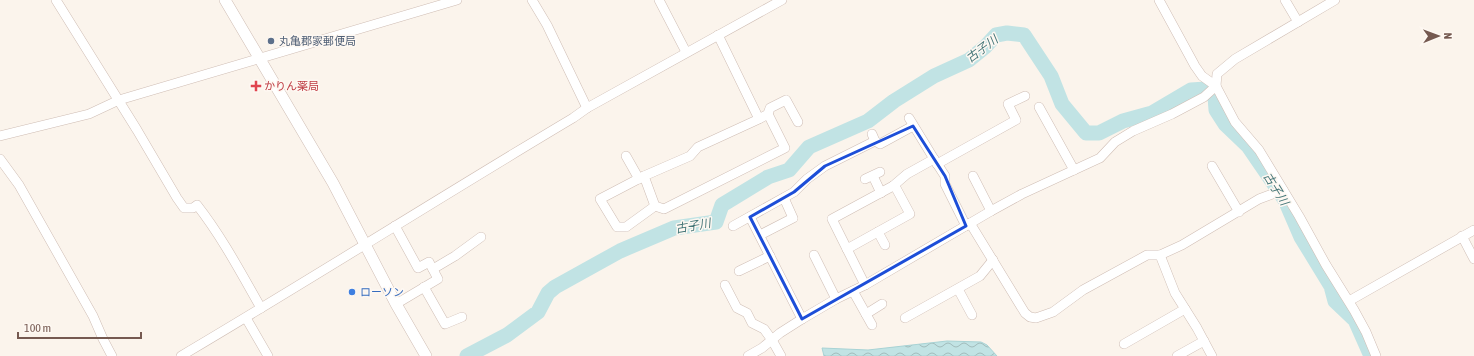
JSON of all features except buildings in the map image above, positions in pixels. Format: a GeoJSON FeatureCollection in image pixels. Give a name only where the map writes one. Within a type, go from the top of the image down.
{"type":"FeatureCollection","features":[{"type":"Feature","properties":{"kind":"street"},"geometry":{"type":"LineString","coordinates":[[224,0],[260,58],[333,183],[396,304],[426,356]]}},
{"type":"Feature","properties":{"kind":"street"},"geometry":{"type":"LineString","coordinates":[[0,136],[89,114],[119,100],[457,0]]}},
{"type":"Feature","properties":{"kind":"street"},"geometry":{"type":"LineString","coordinates":[[532,0],[547,25],[587,108]]}},
{"type":"Feature","properties":{"kind":"street"},"geometry":{"type":"LineString","coordinates":[[660,0],[686,52]]}},
{"type":"Feature","properties":{"kind":"street"},"geometry":{"type":"LineString","coordinates":[[182,356],[573,118],[587,108],[782,0]]}},
{"type":"Feature","properties":{"kind":"street"},"geometry":{"type":"LineString","coordinates":[[1159,0],[1195,66],[1202,76],[1214,88],[1235,122],[1258,150],[1283,190],[1349,301],[1366,332],[1376,356]]}},
{"type":"Feature","properties":{"kind":"street"},"geometry":{"type":"LineString","coordinates":[[1285,0],[1298,22]]}},
{"type":"Feature","properties":{"kind":"street"},"geometry":{"type":"LineString","coordinates":[[748,356],[762,348],[802,319],[836,299],[866,285],[968,224],[1022,194],[1100,158],[1115,142],[1133,131],[1172,114],[1204,96],[1214,88],[1217,74],[1235,59],[1335,0]]}},
{"type":"Feature","properties":{"kind":"street"},"geometry":{"type":"LineString","coordinates":[[58,1],[177,198],[184,208],[193,208],[197,205],[206,216],[228,250],[261,308]]}},
{"type":"Feature","properties":{"kind":"street"},"geometry":{"type":"LineString","coordinates":[[718,35],[759,119]]}},
{"type":"Feature","properties":{"kind":"street"},"geometry":{"type":"LineString","coordinates":[[866,285],[832,220],[893,186],[907,174],[934,158],[1016,120],[1008,104],[1025,96]]}},
{"type":"Feature","properties":{"kind":"street"},"geometry":{"type":"LineString","coordinates":[[655,206],[626,227],[617,226],[600,199],[641,178],[690,156],[698,148],[768,114],[770,108],[786,100],[798,122]]}},
{"type":"Feature","properties":{"kind":"street"},"geometry":{"type":"LineString","coordinates":[[1039,107],[1074,170]]}},
{"type":"Feature","properties":{"kind":"street"},"geometry":{"type":"LineString","coordinates":[[626,156],[641,178],[655,206],[664,209],[784,148],[768,114]]}},
{"type":"Feature","properties":{"kind":"street"},"geometry":{"type":"LineString","coordinates":[[733,226],[794,192],[807,179],[825,166],[874,138],[880,144],[911,122],[934,158],[944,176],[945,184],[968,224],[993,260],[1025,313],[1030,317],[1036,318],[1053,312],[1083,290],[1147,255],[1160,256],[1202,235],[1259,199],[1283,190]]}},
{"type":"Feature","properties":{"kind":"street"},"geometry":{"type":"LineString","coordinates":[[910,165],[934,158]]}},
{"type":"Feature","properties":{"kind":"street"},"geometry":{"type":"LineString","coordinates":[[0,159],[19,185],[93,316],[112,356]]}},
{"type":"Feature","properties":{"kind":"street"},"geometry":{"type":"LineString","coordinates":[[1212,166],[1239,212]]}},
{"type":"Feature","properties":{"kind":"street"},"geometry":{"type":"LineString","coordinates":[[873,176],[881,193]]}},
{"type":"Feature","properties":{"kind":"street"},"geometry":{"type":"LineString","coordinates":[[973,176],[991,211]]}},
{"type":"Feature","properties":{"kind":"street"},"geometry":{"type":"LineString","coordinates":[[847,249],[910,214],[896,188],[893,186]]}},
{"type":"Feature","properties":{"kind":"street"},"geometry":{"type":"LineString","coordinates":[[760,235],[793,218],[784,198]]}},
{"type":"Feature","properties":{"kind":"street"},"geometry":{"type":"LineString","coordinates":[[750,217],[802,319]]}},
{"type":"Feature","properties":{"kind":"street"},"geometry":{"type":"LineString","coordinates":[[395,226],[418,268],[429,262],[438,279],[396,304]]}},
{"type":"Feature","properties":{"kind":"street"},"geometry":{"type":"LineString","coordinates":[[1349,301],[1474,230]]}},
{"type":"Feature","properties":{"kind":"street"},"geometry":{"type":"LineString","coordinates":[[878,232],[885,245]]}},
{"type":"Feature","properties":{"kind":"street"},"geometry":{"type":"LineString","coordinates":[[1462,236],[1474,259]]}},
{"type":"Feature","properties":{"kind":"street"},"geometry":{"type":"LineString","coordinates":[[433,269],[455,256],[481,237]]}},
{"type":"Feature","properties":{"kind":"street"},"geometry":{"type":"LineString","coordinates":[[739,271],[770,256]]}},
{"type":"Feature","properties":{"kind":"street"},"geometry":{"type":"LineString","coordinates":[[813,256],[836,299]]}},
{"type":"Feature","properties":{"kind":"street"},"geometry":{"type":"LineString","coordinates":[[1160,256],[1175,294],[1212,356]]}},
{"type":"Feature","properties":{"kind":"street"},"geometry":{"type":"LineString","coordinates":[[905,318],[980,276],[993,260]]}},
{"type":"Feature","properties":{"kind":"street"},"geometry":{"type":"LineString","coordinates":[[725,285],[737,308],[747,313],[752,324],[764,329],[781,356]]}},
{"type":"Feature","properties":{"kind":"street"},"geometry":{"type":"LineString","coordinates":[[424,287],[445,324],[462,317]]}},
{"type":"Feature","properties":{"kind":"street"},"geometry":{"type":"LineString","coordinates":[[958,288],[972,315]]}},
{"type":"Feature","properties":{"kind":"street"},"geometry":{"type":"LineString","coordinates":[[853,291],[872,325]]}},
{"type":"Feature","properties":{"kind":"street"},"geometry":{"type":"LineString","coordinates":[[866,314],[882,304]]}},
{"type":"Feature","properties":{"kind":"street"},"geometry":{"type":"LineString","coordinates":[[1124,344],[1185,309]]}},
{"type":"Feature","properties":{"kind":"street"},"geometry":{"type":"LineString","coordinates":[[246,318],[268,356]]}},
{"type":"Feature","properties":{"kind":"street"},"geometry":{"type":"LineString","coordinates":[[1177,356],[1204,341]]}},
{"type":"Feature","properties":{"kind":"highlighted area"},"geometry":{"type":"Polygon","coordinates":[[[913,126],[945,176],[966,226],[802,319],[750,217],[794,192],[825,166],[913,126]]]}},
{"type":"Feature","properties":{"kind":"water"},"geometry":{"type":"Polygon","coordinates":[[[947,341],[981,342],[987,345],[997,356],[824,356],[822,348],[868,350],[947,341]]]}},
{"type":"Feature","properties":{"kind":"waterway","name":"古子川"},"geometry":{"type":"LineString","coordinates":[[467,356],[507,335],[538,312],[548,293],[555,287],[620,251],[674,228],[716,222],[722,205],[768,177],[789,170],[809,147],[868,121],[894,101],[934,76],[969,60],[985,47],[996,35],[1007,33],[1024,35],[1051,76],[1062,104],[1086,133],[1099,133],[1123,121],[1152,113],[1191,90],[1206,89],[1215,97],[1216,110],[1225,124],[1248,146],[1285,200],[1301,237],[1331,286],[1335,301],[1355,320],[1371,356]]}},
{"type":"Feature","properties":{"kind":"place","name":"丸亀郡家郵便局"},"geometry":{"type":"Point","coordinates":[271,41]}},
{"type":"Feature","properties":{"kind":"place","name":"かりん薬局"},"geometry":{"type":"Point","coordinates":[256,86]}},
{"type":"Feature","properties":{"kind":"place","name":"ローソン"},"geometry":{"type":"Point","coordinates":[352,292]}}]}
